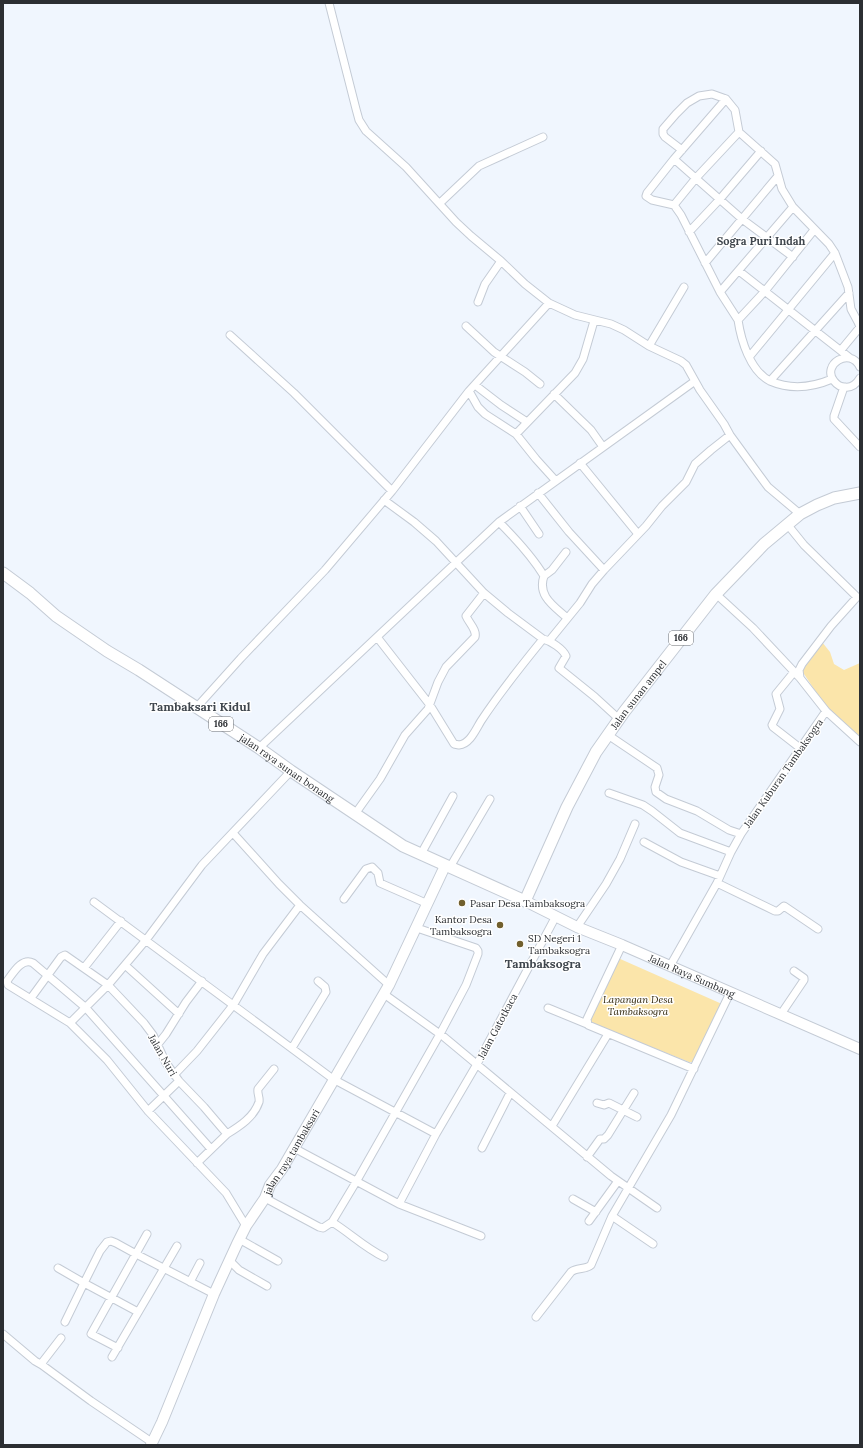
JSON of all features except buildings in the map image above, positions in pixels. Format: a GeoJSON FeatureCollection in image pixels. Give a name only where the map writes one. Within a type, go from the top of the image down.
{"type":"FeatureCollection","features":[{"type":"Feature","properties":{"kind":"main road","name":"Jalan sunan ampel"},"geometry":{"type":"LineString","coordinates":[[525,901],[567,808],[591,760],[619,719],[680,638],[716,594],[764,544],[800,514],[833,499],[860,493]]}},
{"type":"Feature","properties":{"kind":"main road","name":"jalan raya sunan bonang"},"geometry":{"type":"LineString","coordinates":[[3,573],[30,593],[56,616],[107,651],[259,748],[403,846],[525,901]]}},
{"type":"Feature","properties":{"kind":"street"},"geometry":{"type":"LineString","coordinates":[[330,3],[356,109],[366,130],[406,167],[470,236],[549,303],[594,321],[611,324],[686,365],[700,390],[730,435],[768,487],[800,514]]}},
{"type":"Feature","properties":{"kind":"street"},"geometry":{"type":"LineString","coordinates":[[682,150],[663,134],[663,130],[676,114],[687,103],[698,96],[712,94],[726,99],[735,110],[739,132],[775,164],[782,189],[793,207],[829,244],[835,253],[848,287],[851,309],[860,327],[841,350]]}},
{"type":"Feature","properties":{"kind":"street"},"geometry":{"type":"LineString","coordinates":[[726,99],[674,159],[646,196],[652,200],[674,205],[681,215],[720,292],[738,320],[740,334],[746,351],[754,366],[762,376],[778,384],[802,387],[820,384],[832,379]]}},
{"type":"Feature","properties":{"kind":"street"},"geometry":{"type":"LineString","coordinates":[[674,205],[696,178],[739,132]]}},
{"type":"Feature","properties":{"kind":"street"},"geometry":{"type":"LineString","coordinates":[[440,203],[479,166],[543,137]]}},
{"type":"Feature","properties":{"kind":"street"},"geometry":{"type":"LineString","coordinates":[[689,232],[720,199],[761,151]]}},
{"type":"Feature","properties":{"kind":"street"},"geometry":{"type":"LineString","coordinates":[[674,159],[742,219],[793,257]]}},
{"type":"Feature","properties":{"kind":"street"},"geometry":{"type":"LineString","coordinates":[[705,263],[778,176]]}},
{"type":"Feature","properties":{"kind":"street"},"geometry":{"type":"LineString","coordinates":[[720,292],[793,207]]}},
{"type":"Feature","properties":{"kind":"street"},"geometry":{"type":"LineString","coordinates":[[738,320],[765,291],[814,230]]}},
{"type":"Feature","properties":{"kind":"street"},"geometry":{"type":"LineString","coordinates":[[750,356],[835,253]]}},
{"type":"Feature","properties":{"kind":"street"},"geometry":{"type":"LineString","coordinates":[[478,302],[485,284],[501,261]]}},
{"type":"Feature","properties":{"kind":"street"},"geometry":{"type":"LineString","coordinates":[[739,271],[850,358],[855,360],[860,367]]}},
{"type":"Feature","properties":{"kind":"street"},"geometry":{"type":"LineString","coordinates":[[649,346],[684,287]]}},
{"type":"Feature","properties":{"kind":"street"},"geometry":{"type":"LineString","coordinates":[[770,381],[849,293]]}},
{"type":"Feature","properties":{"kind":"street"},"geometry":{"type":"LineString","coordinates":[[196,708],[241,658],[322,574],[392,491],[469,391],[549,303]]}},
{"type":"Feature","properties":{"kind":"street"},"geometry":{"type":"LineString","coordinates":[[516,434],[572,377],[580,365],[586,351],[594,321]]}},
{"type":"Feature","properties":{"kind":"street"},"geometry":{"type":"LineString","coordinates":[[466,326],[501,356],[540,384]]}},
{"type":"Feature","properties":{"kind":"street"},"geometry":{"type":"LineString","coordinates":[[230,335],[294,393],[392,491]]}},
{"type":"Feature","properties":{"kind":"street"},"geometry":{"type":"LineString","coordinates":[[850,358],[841,359],[833,365],[831,369],[832,379],[835,383],[849,388],[853,386],[860,378]]}},
{"type":"Feature","properties":{"kind":"street"},"geometry":{"type":"LineString","coordinates":[[259,748],[499,522],[555,480],[695,381]]}},
{"type":"Feature","properties":{"kind":"street"},"geometry":{"type":"LineString","coordinates":[[475,385],[501,405],[527,422]]}},
{"type":"Feature","properties":{"kind":"street"},"geometry":{"type":"LineString","coordinates":[[844,387],[834,420],[860,447]]}},
{"type":"Feature","properties":{"kind":"street"},"geometry":{"type":"LineString","coordinates":[[469,391],[478,407],[485,414],[516,434],[555,480]]}},
{"type":"Feature","properties":{"kind":"street"},"geometry":{"type":"LineString","coordinates":[[554,394],[591,430],[603,447]]}},
{"type":"Feature","properties":{"kind":"street"},"geometry":{"type":"LineString","coordinates":[[377,637],[430,705],[454,744],[459,745],[466,743],[517,671],[580,603],[592,584],[604,570],[686,482],[696,464],[730,435]]}},
{"type":"Feature","properties":{"kind":"street"},"geometry":{"type":"LineString","coordinates":[[580,463],[638,534]]}},
{"type":"Feature","properties":{"kind":"street"},"geometry":{"type":"LineString","coordinates":[[538,493],[604,570]]}},
{"type":"Feature","properties":{"kind":"street"},"geometry":{"type":"LineString","coordinates":[[384,500],[414,522],[436,542],[484,592],[508,613],[566,654],[565,659],[560,663],[559,668],[595,697],[619,719]]}},
{"type":"Feature","properties":{"kind":"street"},"geometry":{"type":"LineString","coordinates":[[520,506],[539,534]]}},
{"type":"Feature","properties":{"kind":"street"},"geometry":{"type":"LineString","coordinates":[[499,522],[538,565],[544,576]]}},
{"type":"Feature","properties":{"kind":"street"},"geometry":{"type":"LineString","coordinates":[[788,524],[804,545],[859,595],[831,626],[802,664],[799,670],[800,678]]}},
{"type":"Feature","properties":{"kind":"street"},"geometry":{"type":"LineString","coordinates":[[566,552],[552,570],[544,576],[541,586],[551,604],[567,618]]}},
{"type":"Feature","properties":{"kind":"street"},"geometry":{"type":"LineString","coordinates":[[355,814],[380,779],[405,735],[425,714],[446,667],[475,637],[475,631],[466,616],[484,592]]}},
{"type":"Feature","properties":{"kind":"street","name":"Jalan Kuburan Tambaksogra"},"geometry":{"type":"LineString","coordinates":[[670,966],[720,876],[741,834],[826,711],[800,678],[753,628],[716,594]]}},
{"type":"Feature","properties":{"kind":"street"},"geometry":{"type":"LineString","coordinates":[[794,672],[776,694],[780,709],[772,725],[800,748]]}},
{"type":"Feature","properties":{"kind":"street"},"geometry":{"type":"LineString","coordinates":[[826,711],[860,742]]}},
{"type":"Feature","properties":{"kind":"street"},"geometry":{"type":"LineString","coordinates":[[608,735],[657,768],[659,775],[655,789],[656,792],[666,798],[697,811],[729,830],[741,834]]}},
{"type":"Feature","properties":{"kind":"street"},"geometry":{"type":"LineString","coordinates":[[70,1023],[108,985],[146,940],[199,867],[291,771]]}},
{"type":"Feature","properties":{"kind":"street"},"geometry":{"type":"LineString","coordinates":[[609,793],[642,805],[680,833],[731,852]]}},
{"type":"Feature","properties":{"kind":"street"},"geometry":{"type":"LineString","coordinates":[[421,854],[453,796]]}},
{"type":"Feature","properties":{"kind":"street"},"geometry":{"type":"LineString","coordinates":[[447,866],[490,799]]}},
{"type":"Feature","properties":{"kind":"street"},"geometry":{"type":"LineString","coordinates":[[577,927],[610,878],[635,824]]}},
{"type":"Feature","properties":{"kind":"street"},"geometry":{"type":"LineString","coordinates":[[233,833],[300,905],[386,990],[552,1126],[586,1157],[657,1208]]}},
{"type":"Feature","properties":{"kind":"street"},"geometry":{"type":"LineString","coordinates":[[644,842],[681,862],[720,876]]}},
{"type":"Feature","properties":{"kind":"street","name":"jalan raya tambaksari"},"geometry":{"type":"LineString","coordinates":[[152,1444],[214,1294],[246,1226],[265,1198],[270,1185],[294,1148],[386,990],[447,866]]}},
{"type":"Feature","properties":{"kind":"street"},"geometry":{"type":"LineString","coordinates":[[344,899],[366,869],[372,867],[378,873],[380,882],[428,904]]}},
{"type":"Feature","properties":{"kind":"street"},"geometry":{"type":"LineString","coordinates":[[716,883],[775,911],[778,911],[784,906],[818,929]]}},
{"type":"Feature","properties":{"kind":"street","name":"Jalan Raya Sumbang"},"geometry":{"type":"LineString","coordinates":[[525,901],[577,927],[622,945],[860,1049]]}},
{"type":"Feature","properties":{"kind":"street"},"geometry":{"type":"LineString","coordinates":[[94,902],[234,1004],[333,1079],[436,1134]]}},
{"type":"Feature","properties":{"kind":"street"},"geometry":{"type":"LineString","coordinates":[[148,1111],[164,1095],[234,1004],[263,954],[300,905]]}},
{"type":"Feature","properties":{"kind":"street","name":"Jalan Gatotkaca"},"geometry":{"type":"LineString","coordinates":[[399,1204],[436,1134],[477,1064],[556,916]]}},
{"type":"Feature","properties":{"kind":"street"},"geometry":{"type":"LineString","coordinates":[[84,968],[121,921]]}},
{"type":"Feature","properties":{"kind":"street"},"geometry":{"type":"LineString","coordinates":[[265,1198],[319,1227],[323,1228],[332,1222],[440,1034],[466,985],[478,951],[476,948],[417,928]]}},
{"type":"Feature","properties":{"kind":"street"},"geometry":{"type":"LineString","coordinates":[[587,1024],[622,945]]}},
{"type":"Feature","properties":{"kind":"street","name":"Jalan Nuri"},"geometry":{"type":"LineString","coordinates":[[48,974],[61,957],[65,955],[108,985],[144,1023],[153,1035],[166,1063],[176,1078],[227,1134]]}},
{"type":"Feature","properties":{"kind":"street"},"geometry":{"type":"LineString","coordinates":[[211,1149],[86,1008],[48,974],[33,963],[28,961],[19,966],[7,981],[8,985],[70,1023],[106,1060],[148,1111],[226,1194],[246,1226]]}},
{"type":"Feature","properties":{"kind":"street"},"geometry":{"type":"LineString","coordinates":[[125,965],[179,1014]]}},
{"type":"Feature","properties":{"kind":"street"},"geometry":{"type":"LineString","coordinates":[[781,1014],[804,980],[804,978],[794,971]]}},
{"type":"Feature","properties":{"kind":"street"},"geometry":{"type":"LineString","coordinates":[[31,998],[48,974]]}},
{"type":"Feature","properties":{"kind":"street"},"geometry":{"type":"LineString","coordinates":[[158,1044],[202,981]]}},
{"type":"Feature","properties":{"kind":"street"},"geometry":{"type":"LineString","coordinates":[[292,1048],[326,992],[325,987],[318,981]]}},
{"type":"Feature","properties":{"kind":"street"},"geometry":{"type":"LineString","coordinates":[[536,1318],[571,1272],[576,1269],[589,1267],[612,1216],[671,1115],[730,993]]}},
{"type":"Feature","properties":{"kind":"street"},"geometry":{"type":"LineString","coordinates":[[548,1008],[694,1069]]}},
{"type":"Feature","properties":{"kind":"street"},"geometry":{"type":"LineString","coordinates":[[552,1126],[608,1034]]}},
{"type":"Feature","properties":{"kind":"street"},"geometry":{"type":"LineString","coordinates":[[197,1163],[227,1134],[245,1123],[259,1101],[257,1092],[258,1089],[274,1068]]}},
{"type":"Feature","properties":{"kind":"street"},"geometry":{"type":"LineString","coordinates":[[482,1148],[510,1093]]}},
{"type":"Feature","properties":{"kind":"street"},"geometry":{"type":"LineString","coordinates":[[586,1157],[600,1139],[604,1139],[608,1135],[634,1093]]}},
{"type":"Feature","properties":{"kind":"street"},"geometry":{"type":"LineString","coordinates":[[597,1103],[604,1105],[609,1103],[638,1117]]}},
{"type":"Feature","properties":{"kind":"street"},"geometry":{"type":"LineString","coordinates":[[294,1148],[399,1204],[482,1236]]}},
{"type":"Feature","properties":{"kind":"street"},"geometry":{"type":"LineString","coordinates":[[589,1221],[618,1181]]}},
{"type":"Feature","properties":{"kind":"street"},"geometry":{"type":"LineString","coordinates":[[573,1199],[596,1212]]}},
{"type":"Feature","properties":{"kind":"street"},"geometry":{"type":"LineString","coordinates":[[612,1216],[653,1244]]}},
{"type":"Feature","properties":{"kind":"street"},"geometry":{"type":"LineString","coordinates":[[332,1222],[341,1227],[371,1251],[384,1257]]}},
{"type":"Feature","properties":{"kind":"street"},"geometry":{"type":"LineString","coordinates":[[118,1348],[91,1334],[147,1234]]}},
{"type":"Feature","properties":{"kind":"street"},"geometry":{"type":"LineString","coordinates":[[240,1239],[278,1261]]}},
{"type":"Feature","properties":{"kind":"street"},"geometry":{"type":"LineString","coordinates":[[64,1322],[100,1251],[107,1242],[111,1241],[214,1294]]}},
{"type":"Feature","properties":{"kind":"street"},"geometry":{"type":"LineString","coordinates":[[112,1357],[177,1246]]}},
{"type":"Feature","properties":{"kind":"street"},"geometry":{"type":"LineString","coordinates":[[230,1261],[239,1270],[267,1286]]}},
{"type":"Feature","properties":{"kind":"street"},"geometry":{"type":"LineString","coordinates":[[190,1282],[200,1263]]}},
{"type":"Feature","properties":{"kind":"street"},"geometry":{"type":"LineString","coordinates":[[58,1268],[138,1312]]}},
{"type":"Feature","properties":{"kind":"street"},"geometry":{"type":"LineString","coordinates":[[3,1334],[35,1361],[152,1444]]}},
{"type":"Feature","properties":{"kind":"street"},"geometry":{"type":"LineString","coordinates":[[41,1364],[61,1338]]}},
{"type":"Feature","properties":{"kind":"green space"},"geometry":{"type":"Polygon","coordinates":[[[822,642],[830,652],[834,664],[844,670],[860,663],[860,739],[828,710],[802,671],[822,642]]]}},
{"type":"Feature","properties":{"kind":"green space","name":"Lapangan Desa Tambaksogra"},"geometry":{"type":"Polygon","coordinates":[[[618,958],[722,1004],[694,1062],[689,1062],[591,1023],[590,1017],[618,958]]]}},
{"type":"Feature","properties":{"kind":"place","name":"Pasar Desa Tambaksogra"},"geometry":{"type":"Point","coordinates":[462,903]}},
{"type":"Feature","properties":{"kind":"place","name":"Kantor Desa Tambaksogra"},"geometry":{"type":"Point","coordinates":[500,925]}},
{"type":"Feature","properties":{"kind":"place","name":"SD Negeri 1 Tambaksogra"},"geometry":{"type":"Point","coordinates":[520,944]}},
{"type":"Feature","properties":{"kind":"district","name":"Sogra Puri Indah"},"geometry":{"type":"Point","coordinates":[761,241]}},
{"type":"Feature","properties":{"kind":"district","name":"Tambaksari Kidul"},"geometry":{"type":"Point","coordinates":[200,707]}},
{"type":"Feature","properties":{"kind":"district","name":"Tambaksogra"},"geometry":{"type":"Point","coordinates":[543,964]}}]}
